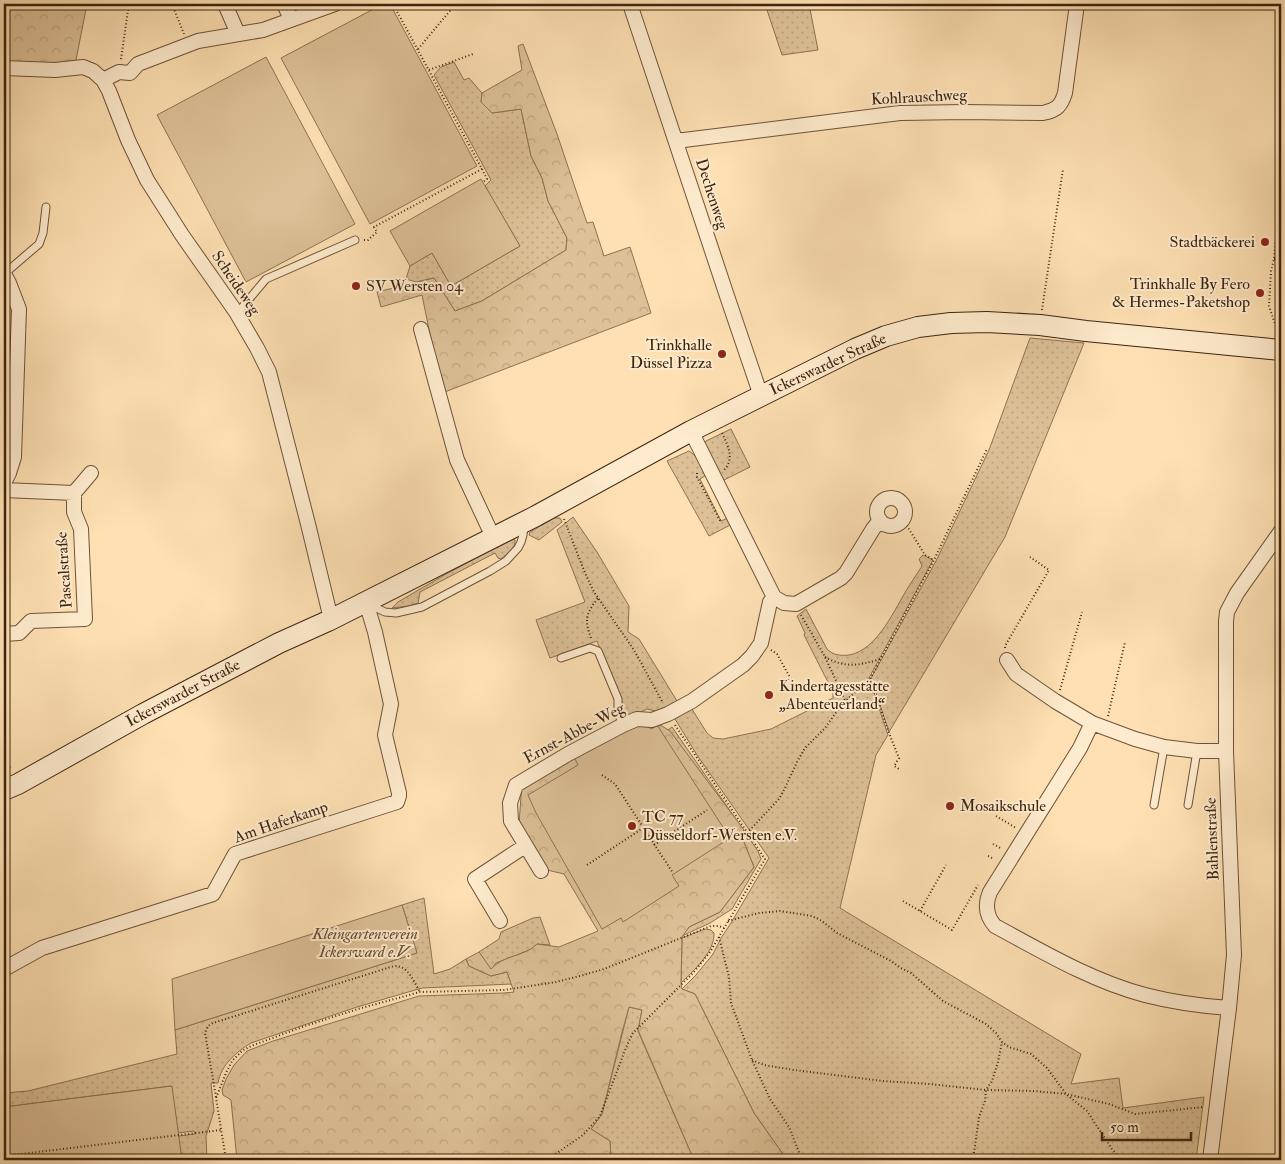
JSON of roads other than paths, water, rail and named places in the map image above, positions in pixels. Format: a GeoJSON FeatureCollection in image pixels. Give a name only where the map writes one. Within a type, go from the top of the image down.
{"type":"FeatureCollection","features":[{"type":"Feature","properties":{"kind":"main road","name":"Ickerswarder Straße"},"geometry":{"type":"LineString","coordinates":[[4,790],[279,643],[366,602],[523,522],[691,431],[855,349],[886,336],[918,327],[951,323],[988,322],[1040,325],[1094,332],[1280,342]]}},
{"type":"Feature","properties":{"kind":"street"},"geometry":{"type":"LineString","coordinates":[[226,4],[238,34]]}},
{"type":"Feature","properties":{"kind":"street"},"geometry":{"type":"LineString","coordinates":[[284,4],[291,20]]}},
{"type":"Feature","properties":{"kind":"street"},"geometry":{"type":"LineString","coordinates":[[4,68],[56,70],[83,67],[93,71],[102,80],[119,72],[130,73],[138,64],[188,45],[262,30],[335,4]]}},
{"type":"Feature","properties":{"kind":"street","name":"Dechenweg"},"geometry":{"type":"LineString","coordinates":[[630,4],[761,396]]}},
{"type":"Feature","properties":{"kind":"street","name":"Kohlrauschweg"},"geometry":{"type":"LineString","coordinates":[[676,141],[900,113],[1044,113],[1052,111],[1058,107],[1065,93],[1077,4]]}},
{"type":"Feature","properties":{"kind":"street","name":"Scheideweg"},"geometry":{"type":"LineString","coordinates":[[102,80],[109,91],[128,140],[148,180],[182,235],[236,312],[258,348],[269,372],[331,619]]}},
{"type":"Feature","properties":{"kind":"street"},"geometry":{"type":"LineString","coordinates":[[4,274],[19,309],[14,458],[4,483]]}},
{"type":"Feature","properties":{"kind":"street"},"geometry":{"type":"LineString","coordinates":[[421,329],[457,460],[493,537]]}},
{"type":"Feature","properties":{"kind":"street"},"geometry":{"type":"LineString","coordinates":[[691,431],[774,597],[784,603],[796,604],[841,578],[846,573],[872,529],[880,520]]}},
{"type":"Feature","properties":{"kind":"street"},"geometry":{"type":"LineString","coordinates":[[4,490],[74,493],[91,473]]}},
{"type":"Feature","properties":{"kind":"street","name":"Pascalstraße"},"geometry":{"type":"LineString","coordinates":[[4,634],[19,633],[31,621],[85,619],[81,529],[74,512],[74,493]]}},
{"type":"Feature","properties":{"kind":"street"},"geometry":{"type":"LineString","coordinates":[[892,498],[897,499],[905,509],[905,514],[900,523],[896,525],[888,526],[880,520],[877,511],[883,501],[892,498]]}},
{"type":"Feature","properties":{"kind":"street","name":"Bahlenstraße"},"geometry":{"type":"LineString","coordinates":[[1210,1160],[1234,955],[1226,751],[1226,629],[1228,612],[1237,593],[1281,531]]}},
{"type":"Feature","properties":{"kind":"street","name":"Ernst-Abbe-Weg"},"geometry":{"type":"LineString","coordinates":[[541,872],[511,821],[510,803],[516,785],[568,754],[623,725],[637,719],[652,720],[670,717],[743,665],[761,643],[770,602],[774,597]]}},
{"type":"Feature","properties":{"kind":"street","name":"Am Haferkamp"},"geometry":{"type":"LineString","coordinates":[[4,969],[42,948],[213,894],[235,854],[397,802],[399,793],[385,736],[391,704],[375,632],[366,602]]}},
{"type":"Feature","properties":{"kind":"street"},"geometry":{"type":"LineString","coordinates":[[1007,660],[1016,674],[1055,701],[1098,726],[1164,747],[1197,751],[1226,751]]}},
{"type":"Feature","properties":{"kind":"street"},"geometry":{"type":"LineString","coordinates":[[1098,726],[1080,748],[987,898],[987,914],[990,921],[995,926],[1050,956],[1091,976],[1115,985],[1176,1001],[1228,1008]]}},
{"type":"Feature","properties":{"kind":"street"},"geometry":{"type":"LineString","coordinates":[[500,921],[475,879],[525,846]]}},
{"type":"Feature","properties":{"kind":"lane"},"geometry":{"type":"LineString","coordinates":[[4,274],[39,244],[43,233],[46,208]]}},
{"type":"Feature","properties":{"kind":"lane"},"geometry":{"type":"LineString","coordinates":[[236,312],[240,310],[266,279],[355,240]]}},
{"type":"Feature","properties":{"kind":"lane"},"geometry":{"type":"LineString","coordinates":[[366,602],[385,612],[396,613],[422,607],[506,561],[521,542],[524,528],[523,522]]}},
{"type":"Feature","properties":{"kind":"lane"},"geometry":{"type":"LineString","coordinates":[[561,658],[592,648],[598,651],[618,699],[618,713],[623,725]]}},
{"type":"Feature","properties":{"kind":"lane"},"geometry":{"type":"LineString","coordinates":[[1154,805],[1164,747]]}},
{"type":"Feature","properties":{"kind":"lane"},"geometry":{"type":"LineString","coordinates":[[1188,805],[1197,751]]}},
{"type":"Feature","properties":{"kind":"place","name":"Stadtbäckerei"},"geometry":{"type":"Point","coordinates":[1265,242]}},
{"type":"Feature","properties":{"kind":"place","name":"SV Wersten 04"},"geometry":{"type":"Point","coordinates":[356,286]}},
{"type":"Feature","properties":{"kind":"place","name":"Trinkhalle By Fero & Hermes-Paketshop"},"geometry":{"type":"Point","coordinates":[1260,293]}},
{"type":"Feature","properties":{"kind":"place","name":"Trinkhalle Düssel Pizza"},"geometry":{"type":"Point","coordinates":[722,354]}},
{"type":"Feature","properties":{"kind":"place","name":"Kindertagesstätte „Abenteuerland“"},"geometry":{"type":"Point","coordinates":[769,695]}},
{"type":"Feature","properties":{"kind":"place","name":"Mosaikschule"},"geometry":{"type":"Point","coordinates":[950,806]}},
{"type":"Feature","properties":{"kind":"place","name":"TC 77 Düsseldorf-Wersten e.V."},"geometry":{"type":"Point","coordinates":[632,826]}},
{"type":"Feature","properties":{"kind":"park label","name":"Kleingartenverein Ickersward e.V."},"geometry":{"type":"Point","coordinates":[365,943]}}]}
